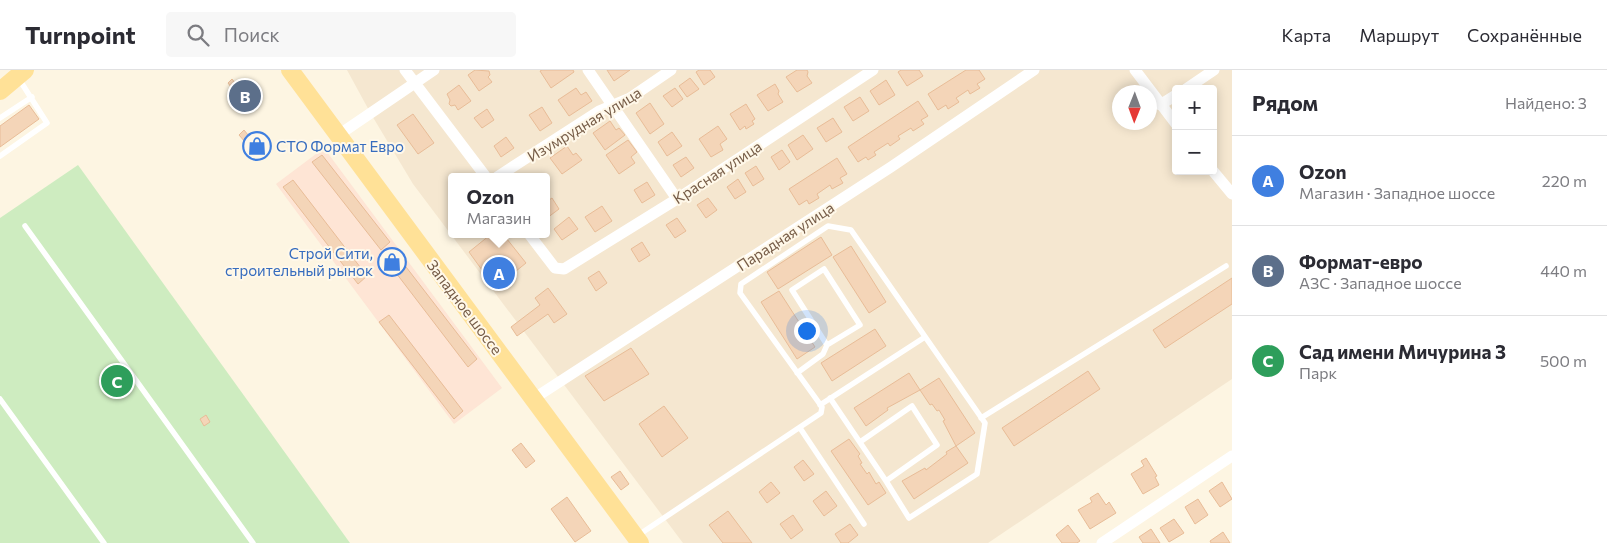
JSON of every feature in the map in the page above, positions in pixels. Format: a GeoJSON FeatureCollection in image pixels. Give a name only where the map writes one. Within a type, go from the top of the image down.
{"type":"FeatureCollection","features":[{"type":"Feature","properties":{"kind":"main road","name":"Западное шоссе"},"geometry":{"type":"LineString","coordinates":[[290,70],[638,540]]}},
{"type":"Feature","properties":{"kind":"main road"},"geometry":{"type":"LineString","coordinates":[[0,91],[21,73]]}},
{"type":"Feature","properties":{"kind":"street"},"geometry":{"type":"LineString","coordinates":[[405,70],[483,173]]}},
{"type":"Feature","properties":{"kind":"street"},"geometry":{"type":"LineString","coordinates":[[338,136],[434,70]]}},
{"type":"Feature","properties":{"kind":"street"},"geometry":{"type":"LineString","coordinates":[[588,70],[677,199]]}},
{"type":"Feature","properties":{"kind":"street","name":"Изумрудная улица"},"geometry":{"type":"LineString","coordinates":[[503,173],[599,111],[630,98],[671,70]]}},
{"type":"Feature","properties":{"kind":"street","name":"Красная улица"},"geometry":{"type":"LineString","coordinates":[[532,238],[552,265],[560,270],[569,267],[677,199],[873,70]]}},
{"type":"Feature","properties":{"kind":"street","name":"Парадная улица"},"geometry":{"type":"LineString","coordinates":[[533,399],[892,167],[1034,70]]}},
{"type":"Feature","properties":{"kind":"street"},"geometry":{"type":"LineString","coordinates":[[1135,70],[1172,119]]}},
{"type":"Feature","properties":{"kind":"street"},"geometry":{"type":"LineString","coordinates":[[1192,85],[1214,70]]}},
{"type":"Feature","properties":{"kind":"street"},"geometry":{"type":"LineString","coordinates":[[1160,105],[1172,98]]}},
{"type":"Feature","properties":{"kind":"street"},"geometry":{"type":"LineString","coordinates":[[1216,175],[1232,194]]}},
{"type":"Feature","properties":{"kind":"street"},"geometry":{"type":"LineString","coordinates":[[1102,543],[1232,456]]}},
{"type":"Feature","properties":{"kind":"lane"},"geometry":{"type":"LineString","coordinates":[[0,156],[46,124],[46,120],[32,97],[21,73]]}},
{"type":"Feature","properties":{"kind":"lane"},"geometry":{"type":"LineString","coordinates":[[0,118],[32,97]]}},
{"type":"Feature","properties":{"kind":"lane"},"geometry":{"type":"LineString","coordinates":[[25,226],[254,543]]}},
{"type":"Feature","properties":{"kind":"lane"},"geometry":{"type":"LineString","coordinates":[[638,540],[821,413],[822,407],[740,293],[742,284],[828,226],[851,230],[985,423],[977,474],[909,518],[830,398]]}},
{"type":"Feature","properties":{"kind":"lane"},"geometry":{"type":"LineString","coordinates":[[981,418],[1226,266]]}},
{"type":"Feature","properties":{"kind":"lane"},"geometry":{"type":"LineString","coordinates":[[797,373],[823,354],[826,345],[860,325],[824,269],[792,290],[826,345]]}},
{"type":"Feature","properties":{"kind":"lane"},"geometry":{"type":"LineString","coordinates":[[820,405],[925,336]]}},
{"type":"Feature","properties":{"kind":"lane"},"geometry":{"type":"LineString","coordinates":[[0,399],[104,543]]}},
{"type":"Feature","properties":{"kind":"lane"},"geometry":{"type":"LineString","coordinates":[[860,442],[912,406],[937,445],[886,481]]}},
{"type":"Feature","properties":{"kind":"lane"},"geometry":{"type":"LineString","coordinates":[[800,428],[864,524]]}},
{"type":"Feature","properties":{"kind":"shaded area"},"geometry":{"type":"Polygon","coordinates":[[[347,70],[1232,70],[1232,379],[988,543],[683,543],[454,238],[550,238],[550,173],[448,173],[448,231],[413,184],[347,70]]]}},
{"type":"Feature","properties":{"kind":"shaded area","name":"Строй Сити, строительный рынок"},"geometry":{"type":"Polygon","coordinates":[[[324,148],[502,388],[454,424],[276,184],[324,148]]]}},
{"type":"Feature","properties":{"kind":"green space"},"geometry":{"type":"Polygon","coordinates":[[[78,165],[350,543],[0,543],[0,218],[78,165]]]}},
{"type":"Feature","properties":{"kind":"building"},"geometry":{"type":"Polygon","coordinates":[[[475,70],[489,71],[490,75],[488,77],[492,82],[479,91],[468,75],[475,70]]]}},
{"type":"Feature","properties":{"kind":"building"},"geometry":{"type":"Polygon","coordinates":[[[573,70],[574,72],[551,88],[540,71],[573,70]]]}},
{"type":"Feature","properties":{"kind":"building"},"geometry":{"type":"Polygon","coordinates":[[[607,70],[630,70],[614,81],[607,70]]]}},
{"type":"Feature","properties":{"kind":"building"},"geometry":{"type":"Polygon","coordinates":[[[699,70],[710,70],[715,77],[704,85],[696,72],[699,70]]]}},
{"type":"Feature","properties":{"kind":"building"},"geometry":{"type":"Polygon","coordinates":[[[797,70],[807,70],[807,76],[812,83],[797,92],[786,77],[797,70]]]}},
{"type":"Feature","properties":{"kind":"building"},"geometry":{"type":"Polygon","coordinates":[[[901,70],[919,70],[923,76],[907,86],[898,72],[901,70]]]}},
{"type":"Feature","properties":{"kind":"building"},"geometry":{"type":"Polygon","coordinates":[[[966,70],[979,70],[985,79],[977,84],[980,88],[970,94],[968,90],[956,98],[959,102],[948,109],[946,105],[938,110],[928,94],[966,70]]]}},
{"type":"Feature","properties":{"kind":"building"},"geometry":{"type":"Polygon","coordinates":[[[690,78],[699,89],[687,97],[679,86],[690,78]]]}},
{"type":"Feature","properties":{"kind":"building"},"geometry":{"type":"Polygon","coordinates":[[[232,79],[242,92],[250,86],[256,94],[236,108],[231,101],[238,96],[228,83],[232,79]]]}},
{"type":"Feature","properties":{"kind":"building"},"geometry":{"type":"Polygon","coordinates":[[[886,80],[895,95],[879,105],[870,91],[886,80]]]}},
{"type":"Feature","properties":{"kind":"building"},"geometry":{"type":"Polygon","coordinates":[[[775,84],[783,102],[768,111],[757,95],[775,84]]]}},
{"type":"Feature","properties":{"kind":"building"},"geometry":{"type":"Polygon","coordinates":[[[459,85],[471,101],[458,110],[455,105],[451,106],[449,104],[450,100],[447,94],[459,85]]]}},
{"type":"Feature","properties":{"kind":"building"},"geometry":{"type":"Polygon","coordinates":[[[576,88],[581,95],[586,92],[592,101],[569,116],[558,100],[576,88]]]}},
{"type":"Feature","properties":{"kind":"building"},"geometry":{"type":"Polygon","coordinates":[[[675,88],[683,99],[672,107],[663,96],[675,88]]]}},
{"type":"Feature","properties":{"kind":"building"},"geometry":{"type":"Polygon","coordinates":[[[860,97],[869,111],[853,121],[844,107],[860,97]]]}},
{"type":"Feature","properties":{"kind":"building"},"geometry":{"type":"Polygon","coordinates":[[[918,101],[928,116],[921,120],[924,124],[913,131],[911,128],[898,136],[900,139],[890,146],[888,143],[874,152],[876,155],[868,160],[866,157],[858,162],[848,147],[918,101]]]}},
{"type":"Feature","properties":{"kind":"building"},"geometry":{"type":"Polygon","coordinates":[[[650,103],[664,124],[650,134],[636,113],[650,103]]]}},
{"type":"Feature","properties":{"kind":"building"},"geometry":{"type":"Polygon","coordinates":[[[746,104],[755,119],[752,121],[754,124],[746,129],[745,126],[740,130],[730,114],[746,104]]]}},
{"type":"Feature","properties":{"kind":"building"},"geometry":{"type":"Polygon","coordinates":[[[29,105],[39,119],[0,147],[0,126],[29,105]]]}},
{"type":"Feature","properties":{"kind":"building"},"geometry":{"type":"Polygon","coordinates":[[[542,107],[552,123],[540,131],[529,115],[542,107]]]}},
{"type":"Feature","properties":{"kind":"building"},"geometry":{"type":"Polygon","coordinates":[[[487,109],[494,120],[482,128],[474,118],[487,109]]]}},
{"type":"Feature","properties":{"kind":"building"},"geometry":{"type":"Polygon","coordinates":[[[413,114],[434,143],[418,154],[397,125],[413,114]]]}},
{"type":"Feature","properties":{"kind":"building"},"geometry":{"type":"Polygon","coordinates":[[[833,118],[842,132],[826,142],[817,128],[833,118]]]}},
{"type":"Feature","properties":{"kind":"building"},"geometry":{"type":"Polygon","coordinates":[[[610,121],[616,130],[619,128],[625,135],[605,150],[593,133],[610,121]]]}},
{"type":"Feature","properties":{"kind":"building"},"geometry":{"type":"Polygon","coordinates":[[[718,126],[727,139],[720,144],[723,150],[711,157],[699,139],[718,126]]]}},
{"type":"Feature","properties":{"kind":"building"},"geometry":{"type":"Polygon","coordinates":[[[244,130],[257,146],[252,150],[239,135],[244,130]]]}},
{"type":"Feature","properties":{"kind":"building"},"geometry":{"type":"Polygon","coordinates":[[[672,132],[682,146],[667,156],[658,142],[672,132]]]}},
{"type":"Feature","properties":{"kind":"building"},"geometry":{"type":"Polygon","coordinates":[[[803,135],[813,149],[797,160],[788,145],[803,135]]]}},
{"type":"Feature","properties":{"kind":"building"},"geometry":{"type":"Polygon","coordinates":[[[506,137],[514,148],[501,157],[494,146],[506,137]]]}},
{"type":"Feature","properties":{"kind":"building"},"geometry":{"type":"Polygon","coordinates":[[[628,140],[637,152],[631,157],[635,163],[619,174],[606,155],[628,140]]]}},
{"type":"Feature","properties":{"kind":"building"},"geometry":{"type":"Polygon","coordinates":[[[567,146],[573,155],[576,153],[582,160],[562,174],[550,158],[567,146]]]}},
{"type":"Feature","properties":{"kind":"building"},"geometry":{"type":"Polygon","coordinates":[[[782,150],[790,162],[779,170],[771,157],[782,150]]]}},
{"type":"Feature","properties":{"kind":"building"},"geometry":{"type":"Polygon","coordinates":[[[322,155],[390,242],[381,250],[312,162],[322,155]]]}},
{"type":"Feature","properties":{"kind":"building"},"geometry":{"type":"Polygon","coordinates":[[[686,157],[694,168],[681,177],[673,165],[686,157]]]}},
{"type":"Feature","properties":{"kind":"building"},"geometry":{"type":"Polygon","coordinates":[[[837,158],[847,174],[840,178],[843,183],[832,189],[830,185],[817,194],[819,198],[809,204],[807,200],[799,205],[789,189],[837,158]]]}},
{"type":"Feature","properties":{"kind":"building"},"geometry":{"type":"Polygon","coordinates":[[[756,166],[764,179],[753,186],[745,173],[756,166]]]}},
{"type":"Feature","properties":{"kind":"building"},"geometry":{"type":"Polygon","coordinates":[[[738,179],[746,192],[735,199],[727,187],[738,179]]]}},
{"type":"Feature","properties":{"kind":"building"},"geometry":{"type":"Polygon","coordinates":[[[293,180],[367,276],[358,284],[283,187],[293,180]]]}},
{"type":"Feature","properties":{"kind":"building"},"geometry":{"type":"Polygon","coordinates":[[[647,182],[655,195],[642,203],[634,190],[647,182]]]}},
{"type":"Feature","properties":{"kind":"building"},"geometry":{"type":"Polygon","coordinates":[[[552,198],[559,209],[550,216],[550,199],[552,198]]]}},
{"type":"Feature","properties":{"kind":"building"},"geometry":{"type":"Polygon","coordinates":[[[708,198],[717,210],[706,218],[697,205],[708,198]]]}},
{"type":"Feature","properties":{"kind":"building"},"geometry":{"type":"Polygon","coordinates":[[[602,206],[612,221],[595,232],[585,217],[602,206]]]}},
{"type":"Feature","properties":{"kind":"building"},"geometry":{"type":"Polygon","coordinates":[[[569,217],[578,229],[562,240],[554,229],[569,217]]]}},
{"type":"Feature","properties":{"kind":"building"},"geometry":{"type":"Polygon","coordinates":[[[677,218],[686,231],[675,238],[666,225],[677,218]]]}},
{"type":"Feature","properties":{"kind":"building"},"geometry":{"type":"Polygon","coordinates":[[[821,237],[832,255],[778,289],[767,272],[821,237]]]}},
{"type":"Feature","properties":{"kind":"building"},"geometry":{"type":"Polygon","coordinates":[[[486,238],[492,238],[494,240],[506,238],[526,263],[495,288],[469,252],[486,238]]]}},
{"type":"Feature","properties":{"kind":"building"},"geometry":{"type":"Polygon","coordinates":[[[642,242],[650,255],[639,262],[631,249],[642,242]]]}},
{"type":"Feature","properties":{"kind":"building"},"geometry":{"type":"Polygon","coordinates":[[[851,246],[886,302],[869,313],[833,257],[851,246]]]}},
{"type":"Feature","properties":{"kind":"building"},"geometry":{"type":"Polygon","coordinates":[[[403,263],[477,359],[468,367],[393,269],[403,263]]]}},
{"type":"Feature","properties":{"kind":"building"},"geometry":{"type":"Polygon","coordinates":[[[599,271],[607,283],[596,291],[588,278],[599,271]]]}},
{"type":"Feature","properties":{"kind":"building"},"geometry":{"type":"Polygon","coordinates":[[[1232,278],[1232,304],[1165,348],[1153,330],[1232,278]]]}},
{"type":"Feature","properties":{"kind":"building"},"geometry":{"type":"Polygon","coordinates":[[[548,288],[567,314],[554,323],[548,314],[517,336],[511,327],[540,305],[535,298],[548,288]]]}},
{"type":"Feature","properties":{"kind":"building"},"geometry":{"type":"Polygon","coordinates":[[[779,291],[815,347],[797,359],[761,302],[779,291]]]}},
{"type":"Feature","properties":{"kind":"building"},"geometry":{"type":"Polygon","coordinates":[[[389,315],[463,411],[454,419],[379,322],[389,315]]]}},
{"type":"Feature","properties":{"kind":"building"},"geometry":{"type":"Polygon","coordinates":[[[875,329],[886,346],[832,381],[821,363],[875,329]]]}},
{"type":"Feature","properties":{"kind":"building"},"geometry":{"type":"Polygon","coordinates":[[[631,348],[649,374],[604,401],[585,376],[631,348]]]}},
{"type":"Feature","properties":{"kind":"building"},"geometry":{"type":"Polygon","coordinates":[[[1088,371],[1100,389],[1014,446],[1002,428],[1088,371]]]}},
{"type":"Feature","properties":{"kind":"building"},"geometry":{"type":"Polygon","coordinates":[[[909,373],[920,390],[887,408],[888,410],[866,426],[854,408],[909,373]]]}},
{"type":"Feature","properties":{"kind":"building"},"geometry":{"type":"Polygon","coordinates":[[[939,378],[975,433],[956,446],[939,410],[937,411],[932,404],[930,405],[920,390],[939,378]]]}},
{"type":"Feature","properties":{"kind":"building"},"geometry":{"type":"Polygon","coordinates":[[[664,406],[688,438],[662,457],[639,424],[664,406]]]}},
{"type":"Feature","properties":{"kind":"building"},"geometry":{"type":"Polygon","coordinates":[[[206,415],[210,422],[204,426],[200,419],[206,415]]]}},
{"type":"Feature","properties":{"kind":"building"},"geometry":{"type":"Polygon","coordinates":[[[849,439],[860,454],[858,456],[862,463],[860,464],[867,474],[869,472],[876,484],[879,482],[886,493],[868,505],[831,451],[849,439]]]}},
{"type":"Feature","properties":{"kind":"building"},"geometry":{"type":"Polygon","coordinates":[[[521,443],[535,461],[526,468],[512,450],[521,443]]]}},
{"type":"Feature","properties":{"kind":"building"},"geometry":{"type":"Polygon","coordinates":[[[956,446],[968,463],[914,499],[902,481],[925,468],[926,470],[947,454],[946,452],[956,446]]]}},
{"type":"Feature","properties":{"kind":"building"},"geometry":{"type":"Polygon","coordinates":[[[1146,458],[1157,476],[1155,477],[1159,485],[1143,494],[1131,474],[1144,466],[1141,461],[1146,458]]]}},
{"type":"Feature","properties":{"kind":"building"},"geometry":{"type":"Polygon","coordinates":[[[803,460],[814,474],[804,481],[794,467],[803,460]]]}},
{"type":"Feature","properties":{"kind":"building"},"geometry":{"type":"Polygon","coordinates":[[[620,471],[629,484],[621,490],[611,477],[620,471]]]}},
{"type":"Feature","properties":{"kind":"building"},"geometry":{"type":"Polygon","coordinates":[[[771,482],[780,493],[767,503],[759,492],[771,482]]]}},
{"type":"Feature","properties":{"kind":"building"},"geometry":{"type":"Polygon","coordinates":[[[1222,482],[1232,499],[1220,507],[1209,491],[1222,482]]]}},
{"type":"Feature","properties":{"kind":"building"},"geometry":{"type":"Polygon","coordinates":[[[826,491],[837,506],[824,516],[813,501],[826,491]]]}},
{"type":"Feature","properties":{"kind":"building"},"geometry":{"type":"Polygon","coordinates":[[[1098,493],[1106,505],[1109,502],[1116,513],[1090,529],[1078,510],[1092,502],[1090,498],[1098,493]]]}},
{"type":"Feature","properties":{"kind":"building"},"geometry":{"type":"Polygon","coordinates":[[[567,497],[591,531],[575,542],[551,509],[567,497]]]}},
{"type":"Feature","properties":{"kind":"building"},"geometry":{"type":"Polygon","coordinates":[[[1198,499],[1208,515],[1195,524],[1185,507],[1198,499]]]}},
{"type":"Feature","properties":{"kind":"building"},"geometry":{"type":"Polygon","coordinates":[[[728,511],[752,543],[723,543],[709,525],[728,511]]]}},
{"type":"Feature","properties":{"kind":"building"},"geometry":{"type":"Polygon","coordinates":[[[793,515],[803,530],[791,539],[780,524],[793,515]]]}},
{"type":"Feature","properties":{"kind":"building"},"geometry":{"type":"Polygon","coordinates":[[[1174,519],[1184,533],[1169,542],[1160,528],[1174,519]]]}},
{"type":"Feature","properties":{"kind":"building"},"geometry":{"type":"Polygon","coordinates":[[[850,524],[858,535],[848,543],[841,543],[835,534],[850,524]]]}},
{"type":"Feature","properties":{"kind":"building"},"geometry":{"type":"Polygon","coordinates":[[[1068,525],[1080,541],[1077,543],[1062,543],[1056,535],[1068,525]]]}},
{"type":"Feature","properties":{"kind":"building"},"geometry":{"type":"Polygon","coordinates":[[[1151,529],[1160,543],[1143,543],[1139,537],[1151,529]]]}},
{"type":"Feature","properties":{"kind":"building"},"geometry":{"type":"Polygon","coordinates":[[[1223,532],[1230,543],[1211,543],[1210,541],[1223,532]]]}},
{"type":"Feature","properties":{"kind":"place","name":"Формат-евро"},"geometry":{"type":"Point","coordinates":[245,96]}},
{"type":"Feature","properties":{"kind":"place","name":"СТО Формат Евро"},"geometry":{"type":"Point","coordinates":[257,146]}},
{"type":"Feature","properties":{"kind":"place","name":"Строй Сити, строительный рынок"},"geometry":{"type":"Point","coordinates":[392,262]}},
{"type":"Feature","properties":{"kind":"place","name":"Ozon"},"geometry":{"type":"Point","coordinates":[499,273]}},
{"type":"Feature","properties":{"kind":"place","name":"Сад имени Мичурина 3"},"geometry":{"type":"Point","coordinates":[117,381]}}]}
